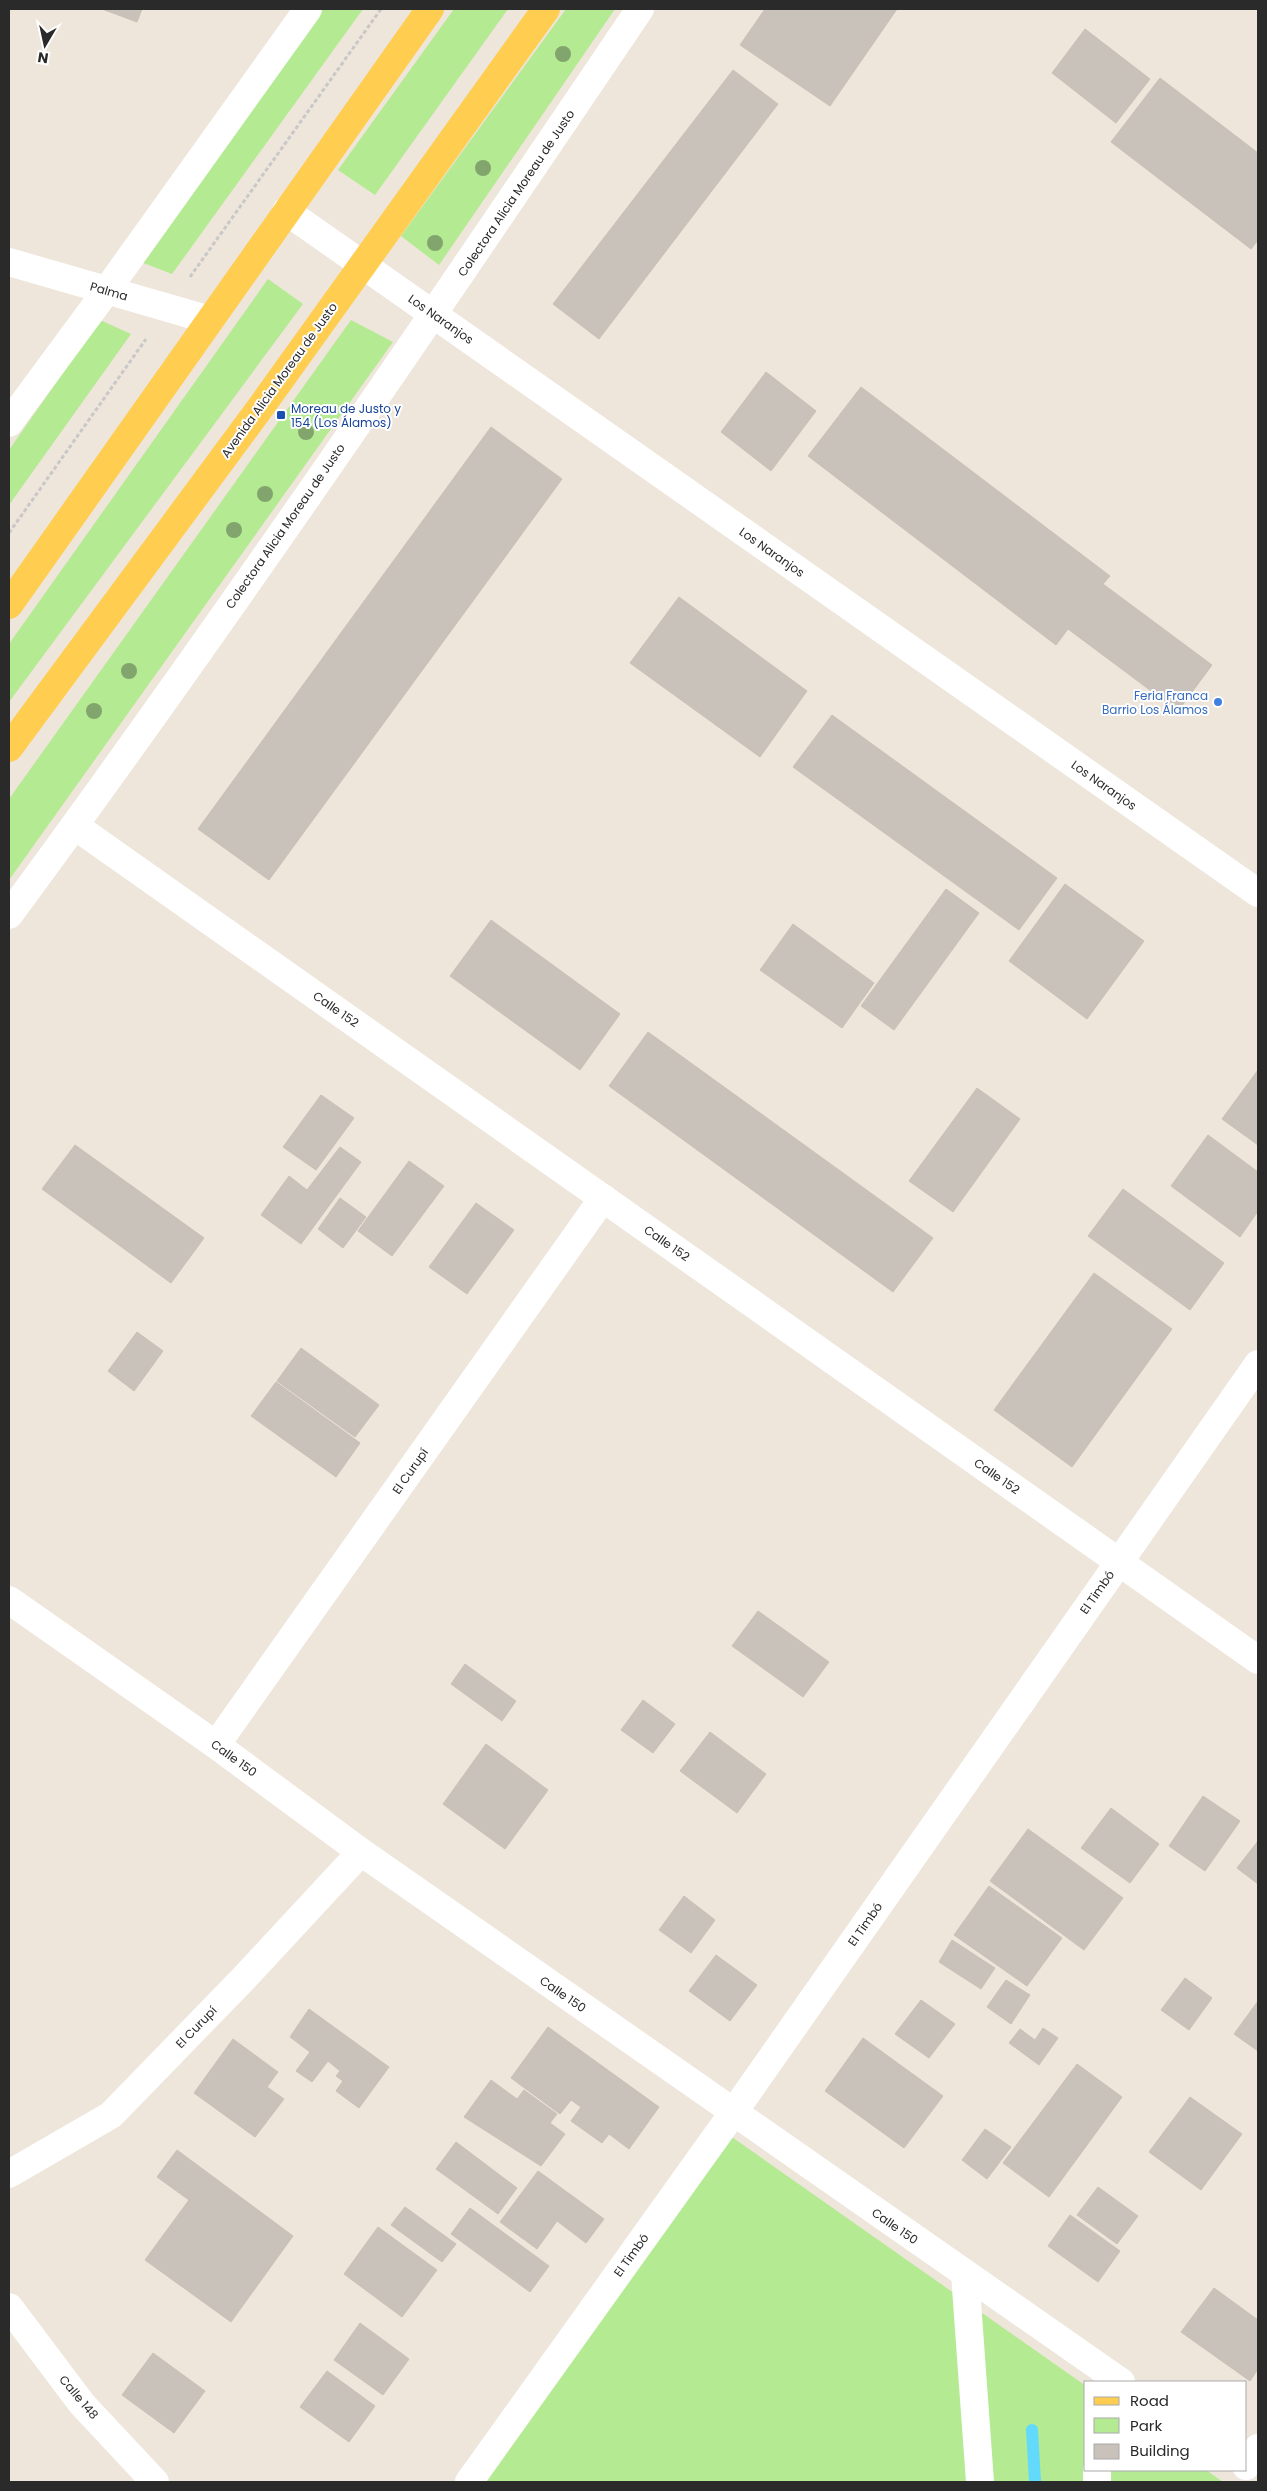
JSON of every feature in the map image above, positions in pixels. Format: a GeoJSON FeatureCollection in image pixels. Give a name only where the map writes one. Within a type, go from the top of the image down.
{"type":"FeatureCollection","features":[{"type":"Feature","properties":{"kind":"main road"},"geometry":{"type":"LineString","coordinates":[[9,606],[430,9]]}},
{"type":"Feature","properties":{"kind":"main road","name":"Avenida Alicia Moreau de Justo"},"geometry":{"type":"LineString","coordinates":[[9,748],[363,264],[546,9]]}},
{"type":"Feature","properties":{"kind":"street"},"geometry":{"type":"LineString","coordinates":[[9,423],[308,9]]}},
{"type":"Feature","properties":{"kind":"street","name":"Colectora Alicia Moreau de Justo"},"geometry":{"type":"LineString","coordinates":[[9,915],[75,826],[434,315],[640,9]]}},
{"type":"Feature","properties":{"kind":"street","name":"Los Naranjos"},"geometry":{"type":"LineString","coordinates":[[286,211],[1258,893]]}},
{"type":"Feature","properties":{"kind":"street","name":"Palma"},"geometry":{"type":"LineString","coordinates":[[9,262],[210,320]]}},
{"type":"Feature","properties":{"kind":"street","name":"Calle 152"},"geometry":{"type":"LineString","coordinates":[[75,826],[1258,1660]]}},
{"type":"Feature","properties":{"kind":"street","name":"El Curupí"},"geometry":{"type":"LineString","coordinates":[[216,1745],[603,1198]]}},
{"type":"Feature","properties":{"kind":"street","name":"El Timbó"},"geometry":{"type":"LineString","coordinates":[[469,2482],[732,2113],[1258,1364]]}},
{"type":"Feature","properties":{"kind":"street","name":"Calle 150"},"geometry":{"type":"LineString","coordinates":[[9,1600],[216,1745],[361,1852],[965,2274],[1092,2372],[1118,2381]]}},
{"type":"Feature","properties":{"kind":"street","name":"El Curupí"},"geometry":{"type":"LineString","coordinates":[[9,2174],[111,2115],[245,1977],[361,1852]]}},
{"type":"Feature","properties":{"kind":"street"},"geometry":{"type":"LineString","coordinates":[[965,2274],[980,2482]]}},
{"type":"Feature","properties":{"kind":"street","name":"Calle 148"},"geometry":{"type":"LineString","coordinates":[[9,2307],[82,2404],[155,2482]]}},
{"type":"Feature","properties":{"kind":"street"},"geometry":{"type":"LineString","coordinates":[[1247,2465],[1258,2448]]}},
{"type":"Feature","properties":{"kind":"street"},"geometry":{"type":"LineString","coordinates":[[1247,2468],[1258,2478]]}},
{"type":"Feature","properties":{"kind":"path"},"geometry":{"type":"LineString","coordinates":[[9,533],[381,9]]}},
{"type":"Feature","properties":{"kind":"green space"},"geometry":{"type":"Polygon","coordinates":[[[323,9],[363,9],[172,274],[141,262],[323,9]]]}},
{"type":"Feature","properties":{"kind":"green space"},"geometry":{"type":"Polygon","coordinates":[[[454,9],[508,9],[375,195],[338,170],[454,9]]]}},
{"type":"Feature","properties":{"kind":"green space"},"geometry":{"type":"Polygon","coordinates":[[[566,9],[615,9],[439,265],[401,236],[566,9]]]}},
{"type":"Feature","properties":{"kind":"green space"},"geometry":{"type":"Polygon","coordinates":[[[268,279],[303,304],[9,702],[9,644],[268,279]]]}},
{"type":"Feature","properties":{"kind":"green space"},"geometry":{"type":"Polygon","coordinates":[[[100,320],[131,334],[9,505],[9,450],[100,320]]]}},
{"type":"Feature","properties":{"kind":"green space"},"geometry":{"type":"Polygon","coordinates":[[[351,320],[393,342],[9,880],[9,799],[351,320]]]}},
{"type":"Feature","properties":{"kind":"green space"},"geometry":{"type":"Polygon","coordinates":[[[729,2135],[1084,2385],[1084,2471],[1207,2471],[1223,2482],[483,2482],[729,2135]]]}},
{"type":"Feature","properties":{"kind":"building"},"geometry":{"type":"Polygon","coordinates":[[[102,9],[142,9],[137,22],[102,9]]]}},
{"type":"Feature","properties":{"kind":"building"},"geometry":{"type":"Polygon","coordinates":[[[765,9],[897,9],[830,106],[740,45],[765,9]]]}},
{"type":"Feature","properties":{"kind":"building"},"geometry":{"type":"Polygon","coordinates":[[[1085,29],[1150,79],[1116,123],[1052,73],[1085,29]]]}},
{"type":"Feature","properties":{"kind":"building"},"geometry":{"type":"Polygon","coordinates":[[[733,70],[778,104],[599,339],[553,304],[733,70]]]}},
{"type":"Feature","properties":{"kind":"building"},"geometry":{"type":"Polygon","coordinates":[[[1160,78],[1258,153],[1258,240],[1251,249],[1111,142],[1160,78]]]}},
{"type":"Feature","properties":{"kind":"building"},"geometry":{"type":"Polygon","coordinates":[[[766,372],[816,411],[771,471],[721,432],[766,372]]]}},
{"type":"Feature","properties":{"kind":"building"},"geometry":{"type":"Polygon","coordinates":[[[861,387],[1110,576],[1103,584],[1212,665],[1178,711],[1068,629],[1056,645],[808,456],[861,387]]]}},
{"type":"Feature","properties":{"kind":"building"},"geometry":{"type":"Polygon","coordinates":[[[491,427],[562,479],[269,880],[198,829],[491,427]]]}},
{"type":"Feature","properties":{"kind":"building"},"geometry":{"type":"Polygon","coordinates":[[[679,597],[807,691],[760,757],[630,663],[679,597]]]}},
{"type":"Feature","properties":{"kind":"building"},"geometry":{"type":"Polygon","coordinates":[[[832,715],[1057,878],[1019,930],[793,767],[832,715]]]}},
{"type":"Feature","properties":{"kind":"building"},"geometry":{"type":"Polygon","coordinates":[[[1065,884],[1144,941],[1087,1019],[1009,961],[1065,884]]]}},
{"type":"Feature","properties":{"kind":"building"},"geometry":{"type":"Polygon","coordinates":[[[946,889],[979,913],[894,1030],[861,1006],[946,889]]]}},
{"type":"Feature","properties":{"kind":"building"},"geometry":{"type":"Polygon","coordinates":[[[491,920],[620,1014],[580,1070],[450,976],[491,920]]]}},
{"type":"Feature","properties":{"kind":"building"},"geometry":{"type":"Polygon","coordinates":[[[793,924],[874,983],[842,1028],[760,970],[793,924]]]}},
{"type":"Feature","properties":{"kind":"building"},"geometry":{"type":"Polygon","coordinates":[[[648,1032],[933,1238],[893,1292],[609,1086],[648,1032]]]}},
{"type":"Feature","properties":{"kind":"building"},"geometry":{"type":"Polygon","coordinates":[[[1258,1070],[1258,1145],[1222,1119],[1258,1070]]]}},
{"type":"Feature","properties":{"kind":"building"},"geometry":{"type":"Polygon","coordinates":[[[977,1088],[1020,1119],[953,1212],[909,1181],[977,1088]]]}},
{"type":"Feature","properties":{"kind":"building"},"geometry":{"type":"Polygon","coordinates":[[[321,1095],[354,1118],[316,1170],[283,1147],[321,1095]]]}},
{"type":"Feature","properties":{"kind":"building"},"geometry":{"type":"Polygon","coordinates":[[[1208,1135],[1258,1172],[1258,1211],[1240,1237],[1171,1186],[1208,1135]]]}},
{"type":"Feature","properties":{"kind":"building"},"geometry":{"type":"Polygon","coordinates":[[[75,1145],[204,1238],[171,1283],[42,1189],[75,1145]]]}},
{"type":"Feature","properties":{"kind":"building"},"geometry":{"type":"Polygon","coordinates":[[[340,1147],[361,1162],[301,1244],[261,1215],[289,1176],[307,1190],[340,1147]]]}},
{"type":"Feature","properties":{"kind":"building"},"geometry":{"type":"Polygon","coordinates":[[[409,1161],[444,1186],[392,1256],[358,1231],[409,1161]]]}},
{"type":"Feature","properties":{"kind":"building"},"geometry":{"type":"Polygon","coordinates":[[[1123,1189],[1224,1263],[1190,1310],[1088,1236],[1123,1189]]]}},
{"type":"Feature","properties":{"kind":"building"},"geometry":{"type":"Polygon","coordinates":[[[340,1198],[366,1217],[343,1248],[318,1229],[340,1198]]]}},
{"type":"Feature","properties":{"kind":"building"},"geometry":{"type":"Polygon","coordinates":[[[476,1203],[514,1230],[467,1294],[429,1267],[476,1203]]]}},
{"type":"Feature","properties":{"kind":"building"},"geometry":{"type":"Polygon","coordinates":[[[1094,1273],[1172,1329],[1072,1467],[994,1410],[1094,1273]]]}},
{"type":"Feature","properties":{"kind":"building"},"geometry":{"type":"Polygon","coordinates":[[[137,1332],[163,1351],[134,1391],[108,1371],[137,1332]]]}},
{"type":"Feature","properties":{"kind":"building"},"geometry":{"type":"Polygon","coordinates":[[[301,1348],[379,1405],[355,1437],[277,1381],[301,1348]]]}},
{"type":"Feature","properties":{"kind":"building"},"geometry":{"type":"Polygon","coordinates":[[[276,1382],[360,1443],[336,1477],[251,1416],[276,1382]]]}},
{"type":"Feature","properties":{"kind":"building"},"geometry":{"type":"Polygon","coordinates":[[[758,1611],[829,1662],[803,1697],[732,1646],[758,1611]]]}},
{"type":"Feature","properties":{"kind":"building"},"geometry":{"type":"Polygon","coordinates":[[[465,1664],[516,1701],[502,1721],[451,1684],[465,1664]]]}},
{"type":"Feature","properties":{"kind":"building"},"geometry":{"type":"Polygon","coordinates":[[[643,1700],[675,1724],[653,1753],[621,1730],[643,1700]]]}},
{"type":"Feature","properties":{"kind":"building"},"geometry":{"type":"Polygon","coordinates":[[[710,1732],[766,1774],[737,1813],[680,1771],[710,1732]]]}},
{"type":"Feature","properties":{"kind":"building"},"geometry":{"type":"Polygon","coordinates":[[[486,1744],[548,1790],[505,1849],[443,1804],[486,1744]]]}},
{"type":"Feature","properties":{"kind":"building"},"geometry":{"type":"Polygon","coordinates":[[[1203,1796],[1240,1821],[1205,1871],[1169,1846],[1203,1796]]]}},
{"type":"Feature","properties":{"kind":"building"},"geometry":{"type":"Polygon","coordinates":[[[1111,1808],[1159,1844],[1130,1883],[1081,1848],[1111,1808]]]}},
{"type":"Feature","properties":{"kind":"building"},"geometry":{"type":"Polygon","coordinates":[[[1028,1829],[1123,1898],[1084,1950],[990,1881],[1028,1829]]]}},
{"type":"Feature","properties":{"kind":"building"},"geometry":{"type":"Polygon","coordinates":[[[1258,1841],[1258,1884],[1237,1868],[1258,1841]]]}},
{"type":"Feature","properties":{"kind":"building"},"geometry":{"type":"Polygon","coordinates":[[[989,1886],[1062,1938],[1027,1986],[954,1935],[989,1886]]]}},
{"type":"Feature","properties":{"kind":"building"},"geometry":{"type":"Polygon","coordinates":[[[684,1896],[715,1920],[691,1953],[659,1930],[684,1896]]]}},
{"type":"Feature","properties":{"kind":"building"},"geometry":{"type":"Polygon","coordinates":[[[952,1940],[995,1968],[981,1989],[939,1962],[952,1940]]]}},
{"type":"Feature","properties":{"kind":"building"},"geometry":{"type":"Polygon","coordinates":[[[716,1955],[757,1985],[730,2021],[689,1991],[716,1955]]]}},
{"type":"Feature","properties":{"kind":"building"},"geometry":{"type":"Polygon","coordinates":[[[1185,1978],[1212,1998],[1189,2030],[1161,2010],[1185,1978]]]}},
{"type":"Feature","properties":{"kind":"building"},"geometry":{"type":"Polygon","coordinates":[[[1006,1980],[1030,1995],[1011,2024],[987,2007],[1006,1980]]]}},
{"type":"Feature","properties":{"kind":"building"},"geometry":{"type":"Polygon","coordinates":[[[921,2000],[955,2024],[929,2058],[895,2034],[921,2000]]]}},
{"type":"Feature","properties":{"kind":"building"},"geometry":{"type":"Polygon","coordinates":[[[1258,2001],[1258,2051],[1234,2034],[1258,2001]]]}},
{"type":"Feature","properties":{"kind":"building"},"geometry":{"type":"Polygon","coordinates":[[[309,2009],[389,2067],[359,2108],[336,2091],[343,2081],[336,2076],[340,2071],[328,2061],[312,2082],[296,2071],[310,2052],[290,2037],[309,2009]]]}},
{"type":"Feature","properties":{"kind":"building"},"geometry":{"type":"Polygon","coordinates":[[[548,2027],[659,2107],[629,2149],[609,2134],[602,2143],[571,2121],[581,2107],[571,2100],[560,2114],[511,2078],[548,2027]]]}},
{"type":"Feature","properties":{"kind":"building"},"geometry":{"type":"Polygon","coordinates":[[[1043,2028],[1058,2038],[1039,2065],[1009,2043],[1020,2029],[1035,2040],[1043,2028]]]}},
{"type":"Feature","properties":{"kind":"building"},"geometry":{"type":"Polygon","coordinates":[[[863,2038],[943,2096],[904,2148],[825,2091],[863,2038]]]}},
{"type":"Feature","properties":{"kind":"building"},"geometry":{"type":"Polygon","coordinates":[[[233,2039],[278,2072],[267,2087],[284,2099],[255,2137],[194,2093],[233,2039]]]}},
{"type":"Feature","properties":{"kind":"building"},"geometry":{"type":"Polygon","coordinates":[[[1077,2064],[1122,2097],[1049,2197],[1003,2163],[1077,2064]]]}},
{"type":"Feature","properties":{"kind":"building"},"geometry":{"type":"Polygon","coordinates":[[[491,2080],[517,2099],[524,2090],[557,2114],[550,2123],[565,2134],[541,2166],[464,2117],[491,2080]]]}},
{"type":"Feature","properties":{"kind":"building"},"geometry":{"type":"Polygon","coordinates":[[[1190,2097],[1242,2134],[1201,2190],[1149,2152],[1190,2097]]]}},
{"type":"Feature","properties":{"kind":"building"},"geometry":{"type":"Polygon","coordinates":[[[985,2129],[1011,2147],[987,2179],[962,2160],[985,2129]]]}},
{"type":"Feature","properties":{"kind":"building"},"geometry":{"type":"Polygon","coordinates":[[[456,2142],[517,2188],[498,2214],[436,2169],[456,2142]]]}},
{"type":"Feature","properties":{"kind":"building"},"geometry":{"type":"Polygon","coordinates":[[[177,2150],[293,2236],[231,2322],[145,2260],[189,2200],[157,2177],[177,2150]]]}},
{"type":"Feature","properties":{"kind":"building"},"geometry":{"type":"Polygon","coordinates":[[[538,2171],[604,2219],[586,2243],[557,2221],[537,2249],[500,2222],[538,2171]]]}},
{"type":"Feature","properties":{"kind":"building"},"geometry":{"type":"Polygon","coordinates":[[[1098,2187],[1138,2216],[1117,2244],[1077,2215],[1098,2187]]]}},
{"type":"Feature","properties":{"kind":"building"},"geometry":{"type":"Polygon","coordinates":[[[405,2207],[456,2244],[442,2262],[391,2225],[405,2207]]]}},
{"type":"Feature","properties":{"kind":"building"},"geometry":{"type":"Polygon","coordinates":[[[470,2208],[549,2266],[530,2292],[451,2234],[470,2208]]]}},
{"type":"Feature","properties":{"kind":"building"},"geometry":{"type":"Polygon","coordinates":[[[1070,2215],[1120,2251],[1098,2282],[1048,2246],[1070,2215]]]}},
{"type":"Feature","properties":{"kind":"building"},"geometry":{"type":"Polygon","coordinates":[[[378,2227],[437,2270],[402,2317],[344,2274],[378,2227]]]}},
{"type":"Feature","properties":{"kind":"building"},"geometry":{"type":"Polygon","coordinates":[[[1214,2288],[1258,2320],[1258,2369],[1250,2381],[1181,2332],[1214,2288]]]}},
{"type":"Feature","properties":{"kind":"building"},"geometry":{"type":"Polygon","coordinates":[[[360,2323],[409,2359],[383,2395],[334,2360],[360,2323]]]}},
{"type":"Feature","properties":{"kind":"building"},"geometry":{"type":"Polygon","coordinates":[[[153,2353],[205,2391],[174,2433],[122,2395],[153,2353]]]}},
{"type":"Feature","properties":{"kind":"building"},"geometry":{"type":"Polygon","coordinates":[[[327,2371],[375,2406],[349,2442],[300,2407],[327,2371]]]}},
{"type":"Feature","properties":{"kind":"waterway"},"geometry":{"type":"LineString","coordinates":[[1032,2430],[1035,2482]]}},
{"type":"Feature","properties":{"kind":"place","name":"Moreau de Justo y 154 (Los Álamos)"},"geometry":{"type":"Point","coordinates":[281,415]}},
{"type":"Feature","properties":{"kind":"place","name":"Feria Franca Barrio Los Álamos"},"geometry":{"type":"Point","coordinates":[1218,702]}}]}
